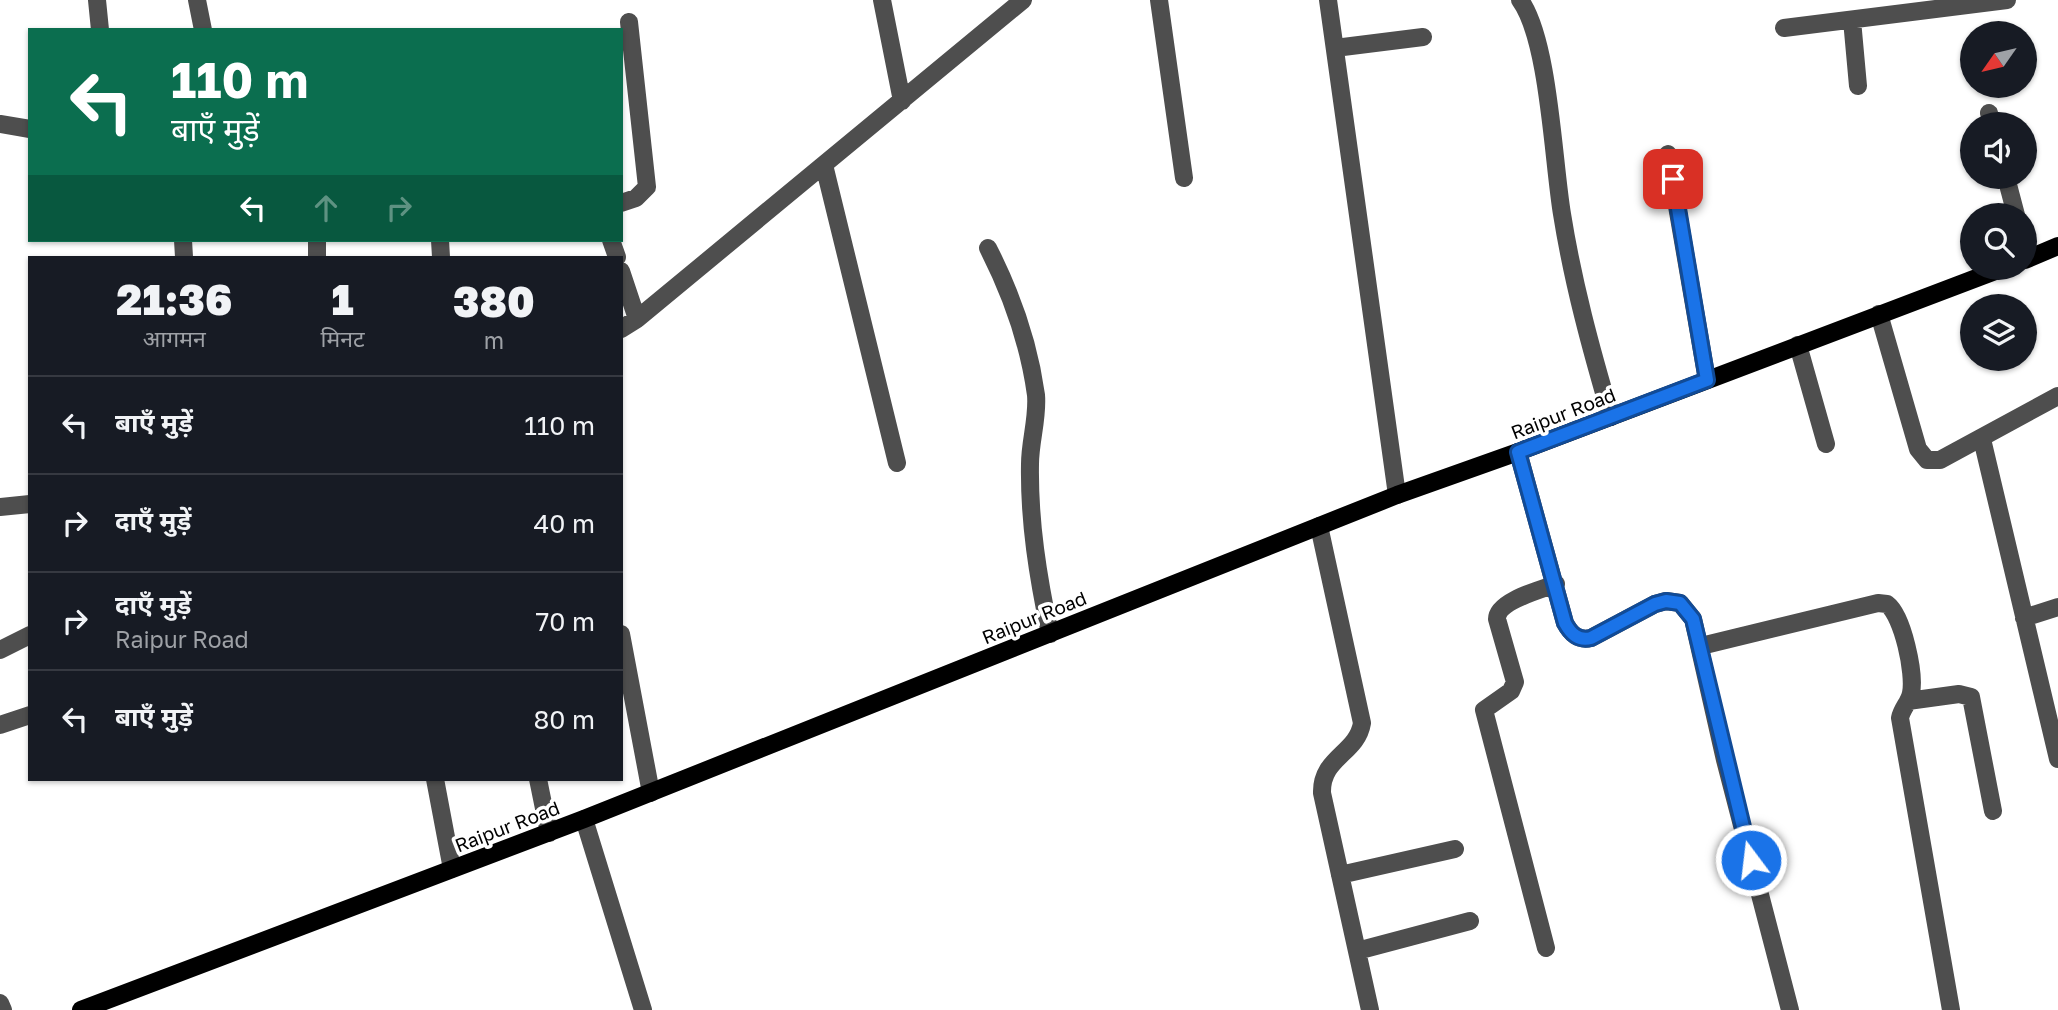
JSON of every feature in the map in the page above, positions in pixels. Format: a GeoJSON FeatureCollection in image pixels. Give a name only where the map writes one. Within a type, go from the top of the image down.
{"type":"FeatureCollection","features":[{"type":"Feature","properties":{"kind":"main road"},"geometry":{"type":"LineString","coordinates":[[2037,252],[2058,246]]}},
{"type":"Feature","properties":{"kind":"main road","name":"Raipur Road"},"geometry":{"type":"LineString","coordinates":[[81,1010],[583,820],[1397,495],[1518,452],[1971,280]]}},
{"type":"Feature","properties":{"kind":"street"},"geometry":{"type":"LineString","coordinates":[[97,0],[100,28]]}},
{"type":"Feature","properties":{"kind":"street"},"geometry":{"type":"LineString","coordinates":[[197,0],[203,28]]}},
{"type":"Feature","properties":{"kind":"street"},"geometry":{"type":"LineString","coordinates":[[882,0],[901,101]]}},
{"type":"Feature","properties":{"kind":"street"},"geometry":{"type":"LineString","coordinates":[[623,328],[637,319],[1023,0]]}},
{"type":"Feature","properties":{"kind":"street"},"geometry":{"type":"LineString","coordinates":[[1159,0],[1184,178]]}},
{"type":"Feature","properties":{"kind":"street"},"geometry":{"type":"LineString","coordinates":[[1328,0],[1397,495]]}},
{"type":"Feature","properties":{"kind":"street"},"geometry":{"type":"LineString","coordinates":[[1520,0],[1531,19],[1542,67],[1562,214],[1581,314],[1611,417]]}},
{"type":"Feature","properties":{"kind":"street"},"geometry":{"type":"LineString","coordinates":[[1784,28],[2007,0]]}},
{"type":"Feature","properties":{"kind":"street"},"geometry":{"type":"LineString","coordinates":[[1852,20],[1858,86]]}},
{"type":"Feature","properties":{"kind":"street"},"geometry":{"type":"LineString","coordinates":[[623,202],[636,198],[647,187],[629,22]]}},
{"type":"Feature","properties":{"kind":"street"},"geometry":{"type":"LineString","coordinates":[[1335,48],[1423,37]]}},
{"type":"Feature","properties":{"kind":"street"},"geometry":{"type":"LineString","coordinates":[[0,124],[28,130]]}},
{"type":"Feature","properties":{"kind":"street"},"geometry":{"type":"LineString","coordinates":[[1668,154],[1707,380]]}},
{"type":"Feature","properties":{"kind":"street"},"geometry":{"type":"LineString","coordinates":[[824,165],[897,463]]}},
{"type":"Feature","properties":{"kind":"street"},"geometry":{"type":"LineString","coordinates":[[988,248],[1010,293],[1035,392],[1036,414],[1030,462],[1034,551],[1050,634]]}},
{"type":"Feature","properties":{"kind":"street"},"geometry":{"type":"LineString","coordinates":[[623,277],[637,319]]}},
{"type":"Feature","properties":{"kind":"street"},"geometry":{"type":"LineString","coordinates":[[1879,314],[1923,457],[1933,461],[1940,460],[2058,396]]}},
{"type":"Feature","properties":{"kind":"street"},"geometry":{"type":"LineString","coordinates":[[1798,345],[1826,444]]}},
{"type":"Feature","properties":{"kind":"street"},"geometry":{"type":"LineString","coordinates":[[1982,439],[2058,759]]}},
{"type":"Feature","properties":{"kind":"street"},"geometry":{"type":"LineString","coordinates":[[1518,452],[1565,623],[1579,638],[1591,638],[1655,604],[1674,601],[1680,603],[1693,619],[1725,760],[1790,1010]]}},
{"type":"Feature","properties":{"kind":"street"},"geometry":{"type":"LineString","coordinates":[[0,507],[28,504]]}},
{"type":"Feature","properties":{"kind":"street"},"geometry":{"type":"LineString","coordinates":[[1319,526],[1362,715],[1358,737],[1322,775],[1322,793],[1370,1010]]}},
{"type":"Feature","properties":{"kind":"street"},"geometry":{"type":"LineString","coordinates":[[1546,948],[1484,710],[1511,691],[1515,682],[1497,619],[1498,610],[1506,604],[1556,584]]}},
{"type":"Feature","properties":{"kind":"street"},"geometry":{"type":"LineString","coordinates":[[1701,646],[1884,603],[1896,613],[1905,639],[1912,690],[1900,718],[1951,1010]]}},
{"type":"Feature","properties":{"kind":"street"},"geometry":{"type":"LineString","coordinates":[[2024,618],[2058,607]]}},
{"type":"Feature","properties":{"kind":"street"},"geometry":{"type":"LineString","coordinates":[[0,650],[28,636]]}},
{"type":"Feature","properties":{"kind":"street"},"geometry":{"type":"LineString","coordinates":[[623,645],[651,793]]}},
{"type":"Feature","properties":{"kind":"street"},"geometry":{"type":"LineString","coordinates":[[1908,701],[1959,694],[1971,697],[1975,704],[1993,811]]}},
{"type":"Feature","properties":{"kind":"street"},"geometry":{"type":"LineString","coordinates":[[0,725],[28,716]]}},
{"type":"Feature","properties":{"kind":"street"},"geometry":{"type":"LineString","coordinates":[[435,781],[452,869]]}},
{"type":"Feature","properties":{"kind":"street"},"geometry":{"type":"LineString","coordinates":[[538,781],[549,832]]}},
{"type":"Feature","properties":{"kind":"street"},"geometry":{"type":"LineString","coordinates":[[583,820],[643,1010]]}},
{"type":"Feature","properties":{"kind":"street"},"geometry":{"type":"LineString","coordinates":[[1340,875],[1455,849]]}},
{"type":"Feature","properties":{"kind":"street"},"geometry":{"type":"LineString","coordinates":[[1357,951],[1470,921]]}},
{"type":"Feature","properties":{"kind":"street"},"geometry":{"type":"LineString","coordinates":[[0,1003],[3,1010]]}},
{"type":"Feature","properties":{"kind":"route"},"geometry":{"type":"LineString","coordinates":[[1673,179],[1707,380],[1518,452],[1565,623],[1574,635],[1584,640],[1591,638],[1655,604],[1666,601],[1680,603],[1693,619],[1751,860]]}}]}
